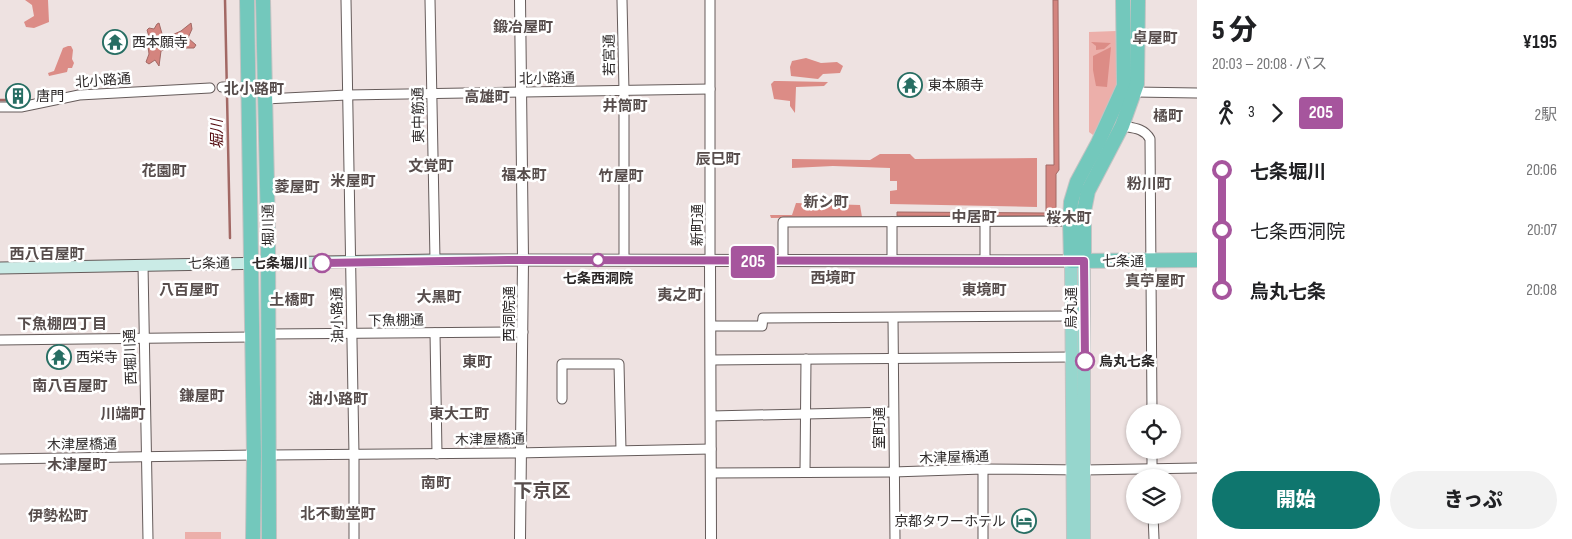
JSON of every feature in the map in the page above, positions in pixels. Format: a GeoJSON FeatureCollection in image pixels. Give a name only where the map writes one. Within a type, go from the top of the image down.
{"type":"FeatureCollection","features":[{"type":"Feature","properties":{"kind":"highway","name":"堀川通"},"geometry":{"type":"LineString","coordinates":[[247,0],[254,456],[253,539]]}},
{"type":"Feature","properties":{"kind":"highway","name":"堀川通"},"geometry":{"type":"LineString","coordinates":[[263,0],[269,334],[269,539]]}},
{"type":"Feature","properties":{"kind":"highway","name":"烏丸通"},"geometry":{"type":"LineString","coordinates":[[1078,261],[1070,221],[1071,202],[1077,182],[1121,96],[1124,86],[1123,0]]}},
{"type":"Feature","properties":{"kind":"highway","name":"烏丸通"},"geometry":{"type":"LineString","coordinates":[[1078,261],[1088,191],[1122,126],[1136,92],[1138,0]]}},
{"type":"Feature","properties":{"kind":"highway"},"geometry":{"type":"LineString","coordinates":[[1121,96],[1136,92]]}},
{"type":"Feature","properties":{"kind":"highway","name":"七条通"},"geometry":{"type":"LineString","coordinates":[[1078,261],[1197,260]]}},
{"type":"Feature","properties":{"kind":"highway"},"geometry":{"type":"LineString","coordinates":[[270,455],[275,466],[275,530],[277,539]]}},
{"type":"Feature","properties":{"kind":"highway"},"geometry":{"type":"LineString","coordinates":[[265,539],[268,524]]}},
{"type":"Feature","properties":{"kind":"main road","name":"七条通"},"geometry":{"type":"LineString","coordinates":[[0,268],[434,260],[710,262],[1078,261]]}},
{"type":"Feature","properties":{"kind":"main road","name":"烏丸通"},"geometry":{"type":"LineString","coordinates":[[1078,261],[1071,316],[1071,357],[1084,539]]}},
{"type":"Feature","properties":{"kind":"main road","name":"烏丸通"},"geometry":{"type":"LineString","coordinates":[[1073,539],[1078,470],[1078,261]]}},
{"type":"Feature","properties":{"kind":"street","name":"油小路通"},"geometry":{"type":"LineString","coordinates":[[346,0],[354,539]]}},
{"type":"Feature","properties":{"kind":"street","name":"東中筋通"},"geometry":{"type":"LineString","coordinates":[[430,0],[434,260]]}},
{"type":"Feature","properties":{"kind":"street","name":"西洞院通"},"geometry":{"type":"LineString","coordinates":[[520,0],[523,260],[520,539]]}},
{"type":"Feature","properties":{"kind":"street","name":"若宮通"},"geometry":{"type":"LineString","coordinates":[[622,0],[624,260]]}},
{"type":"Feature","properties":{"kind":"street","name":"新町通"},"geometry":{"type":"LineString","coordinates":[[710,0],[711,539]]}},
{"type":"Feature","properties":{"kind":"street"},"geometry":{"type":"LineString","coordinates":[[222,87],[232,87]]}},
{"type":"Feature","properties":{"kind":"street","name":"北小路通"},"geometry":{"type":"LineString","coordinates":[[0,107],[21,107],[79,95],[210,88]]}},
{"type":"Feature","properties":{"kind":"street","name":"北小路通"},"geometry":{"type":"LineString","coordinates":[[265,99],[347,95],[710,89]]}},
{"type":"Feature","properties":{"kind":"street"},"geometry":{"type":"LineString","coordinates":[[1136,92],[1197,93]]}},
{"type":"Feature","properties":{"kind":"street"},"geometry":{"type":"LineString","coordinates":[[1122,126],[1147,132],[1150,139],[1152,404]]}},
{"type":"Feature","properties":{"kind":"street"},"geometry":{"type":"LineString","coordinates":[[783,262],[783,222],[1070,221]]}},
{"type":"Feature","properties":{"kind":"street"},"geometry":{"type":"LineString","coordinates":[[892,222],[892,261]]}},
{"type":"Feature","properties":{"kind":"street"},"geometry":{"type":"LineString","coordinates":[[985,222],[985,261]]}},
{"type":"Feature","properties":{"kind":"street","name":"西堀川通"},"geometry":{"type":"LineString","coordinates":[[142,265],[148,539]]}},
{"type":"Feature","properties":{"kind":"street"},"geometry":{"type":"LineString","coordinates":[[711,326],[762,326],[763,318],[1071,316]]}},
{"type":"Feature","properties":{"kind":"street","name":"室町通"},"geometry":{"type":"LineString","coordinates":[[893,318],[895,539]]}},
{"type":"Feature","properties":{"kind":"street","name":"下魚棚通"},"geometry":{"type":"LineString","coordinates":[[269,334],[523,332]]}},
{"type":"Feature","properties":{"kind":"street"},"geometry":{"type":"LineString","coordinates":[[435,333],[437,454]]}},
{"type":"Feature","properties":{"kind":"street"},"geometry":{"type":"LineString","coordinates":[[0,340],[252,337]]}},
{"type":"Feature","properties":{"kind":"street"},"geometry":{"type":"LineString","coordinates":[[711,360],[1071,357]]}},
{"type":"Feature","properties":{"kind":"street"},"geometry":{"type":"LineString","coordinates":[[805,472],[806,359]]}},
{"type":"Feature","properties":{"kind":"street"},"geometry":{"type":"LineString","coordinates":[[562,399],[562,364],[619,364],[621,450]]}},
{"type":"Feature","properties":{"kind":"street"},"geometry":{"type":"LineString","coordinates":[[711,416],[893,412]]}},
{"type":"Feature","properties":{"kind":"street","name":"木津屋橋通"},"geometry":{"type":"LineString","coordinates":[[270,455],[711,449]]}},
{"type":"Feature","properties":{"kind":"street","name":"木津屋橋通"},"geometry":{"type":"LineString","coordinates":[[0,460],[254,456]]}},
{"type":"Feature","properties":{"kind":"street","name":"木津屋橋通"},"geometry":{"type":"LineString","coordinates":[[1181,470],[1197,468]]}},
{"type":"Feature","properties":{"kind":"street"},"geometry":{"type":"LineString","coordinates":[[983,469],[983,539]]}},
{"type":"Feature","properties":{"kind":"street","name":"木津屋橋通"},"geometry":{"type":"LineString","coordinates":[[711,473],[893,472],[983,469],[1126,472]]}},
{"type":"Feature","properties":{"kind":"street"},"geometry":{"type":"LineString","coordinates":[[1153,524],[1154,539]]}},
{"type":"Feature","properties":{"kind":"shaded area"},"geometry":{"type":"Polygon","coordinates":[[[25,0],[48,0],[49,22],[34,28],[26,27],[24,22],[34,16],[32,5],[25,0]]]}},
{"type":"Feature","properties":{"kind":"shaded area"},"geometry":{"type":"Polygon","coordinates":[[[1053,0],[1058,0],[1059,170],[1056,174],[1056,216],[897,216],[897,212],[1046,213],[1046,165],[1054,165],[1053,0]]]}},
{"type":"Feature","properties":{"kind":"shaded area"},"geometry":{"type":"Polygon","coordinates":[[[159,23],[164,41],[167,43],[172,35],[191,23],[192,29],[188,38],[196,45],[194,48],[177,48],[173,46],[161,51],[159,66],[155,60],[149,64],[146,62],[149,54],[148,46],[151,43],[147,30],[149,28],[154,29],[159,23]]]}},
{"type":"Feature","properties":{"kind":"shaded area"},"geometry":{"type":"Polygon","coordinates":[[[1116,31],[1116,89],[1093,135],[1089,132],[1089,32],[1116,31]]]}},
{"type":"Feature","properties":{"kind":"shaded area"},"geometry":{"type":"Polygon","coordinates":[[[1091,42],[1111,43],[1104,49],[1096,50],[1096,46],[1091,42]]]}},
{"type":"Feature","properties":{"kind":"shaded area"},"geometry":{"type":"Polygon","coordinates":[[[71,46],[73,50],[72,59],[74,63],[72,68],[68,68],[67,72],[49,76],[48,73],[54,71],[63,48],[71,46]]]}},
{"type":"Feature","properties":{"kind":"shaded area"},"geometry":{"type":"Polygon","coordinates":[[[1111,47],[1107,87],[1096,86],[1093,56],[1111,47]]]}},
{"type":"Feature","properties":{"kind":"shaded area"},"geometry":{"type":"Polygon","coordinates":[[[806,58],[821,63],[837,62],[843,66],[840,73],[823,74],[818,79],[791,76],[790,67],[792,61],[806,58]]]}},
{"type":"Feature","properties":{"kind":"shaded area"},"geometry":{"type":"Polygon","coordinates":[[[774,81],[828,82],[824,86],[796,87],[795,113],[790,106],[790,101],[774,99],[771,84],[774,81]]]}},
{"type":"Feature","properties":{"kind":"shaded area"},"geometry":{"type":"Polygon","coordinates":[[[880,154],[910,154],[915,159],[1037,158],[1037,207],[890,204],[890,191],[897,190],[897,181],[890,181],[890,168],[833,166],[792,168],[792,159],[870,160],[880,154]]]}},
{"type":"Feature","properties":{"kind":"shaded area"},"geometry":{"type":"Polygon","coordinates":[[[796,203],[860,205],[862,217],[771,218],[770,215],[792,215],[796,203]]]}},
{"type":"Feature","properties":{"kind":"shaded area"},"geometry":{"type":"Polygon","coordinates":[[[185,532],[221,532],[221,539],[185,539],[185,532]]]}},
{"type":"Feature","properties":{"kind":"waterway","name":"堀川"},"geometry":{"type":"LineString","coordinates":[[225,0],[230,238]]}},
{"type":"Feature","properties":{"kind":"waterway"},"geometry":{"type":"LineString","coordinates":[[0,100],[25,100],[25,96]]}},
{"type":"Feature","properties":{"kind":"bus line","name":"205"},"geometry":{"type":"LineString","coordinates":[[322,263],[434,260],[699,262],[1084,261],[1085,361]]}},
{"type":"Feature","properties":{"kind":"place","name":"西本願寺"},"geometry":{"type":"Point","coordinates":[115,42]}},
{"type":"Feature","properties":{"kind":"place","name":"東本願寺"},"geometry":{"type":"Point","coordinates":[910,85]}},
{"type":"Feature","properties":{"kind":"place","name":"唐門"},"geometry":{"type":"Point","coordinates":[18,96]}},
{"type":"Feature","properties":{"kind":"place","name":"七条西洞院"},"geometry":{"type":"Point","coordinates":[598,260]}},
{"type":"Feature","properties":{"kind":"place","name":"七条堀川"},"geometry":{"type":"Point","coordinates":[322,263]}},
{"type":"Feature","properties":{"kind":"place","name":"西栄寺"},"geometry":{"type":"Point","coordinates":[59,357]}},
{"type":"Feature","properties":{"kind":"place","name":"烏丸七条"},"geometry":{"type":"Point","coordinates":[1085,361]}},
{"type":"Feature","properties":{"kind":"place","name":"京都タワーホテル"},"geometry":{"type":"Point","coordinates":[1024,521]}},
{"type":"Feature","properties":{"kind":"district","name":"鍛冶屋町"},"geometry":{"type":"Point","coordinates":[523,27]}},
{"type":"Feature","properties":{"kind":"district","name":"卓屋町"},"geometry":{"type":"Point","coordinates":[1155,38]}},
{"type":"Feature","properties":{"kind":"district","name":"北小路町"},"geometry":{"type":"Point","coordinates":[254,89]}},
{"type":"Feature","properties":{"kind":"district","name":"高雄町"},"geometry":{"type":"Point","coordinates":[487,97]}},
{"type":"Feature","properties":{"kind":"district","name":"井筒町"},"geometry":{"type":"Point","coordinates":[625,106]}},
{"type":"Feature","properties":{"kind":"district","name":"橘町"},"geometry":{"type":"Point","coordinates":[1168,116]}},
{"type":"Feature","properties":{"kind":"district","name":"辰巳町"},"geometry":{"type":"Point","coordinates":[718,159]}},
{"type":"Feature","properties":{"kind":"district","name":"文覚町"},"geometry":{"type":"Point","coordinates":[431,166]}},
{"type":"Feature","properties":{"kind":"district","name":"花園町"},"geometry":{"type":"Point","coordinates":[164,171]}},
{"type":"Feature","properties":{"kind":"district","name":"福本町"},"geometry":{"type":"Point","coordinates":[524,175]}},
{"type":"Feature","properties":{"kind":"district","name":"竹屋町"},"geometry":{"type":"Point","coordinates":[621,176]}},
{"type":"Feature","properties":{"kind":"district","name":"米屋町"},"geometry":{"type":"Point","coordinates":[353,181]}},
{"type":"Feature","properties":{"kind":"district","name":"粉川町"},"geometry":{"type":"Point","coordinates":[1149,184]}},
{"type":"Feature","properties":{"kind":"district","name":"菱屋町"},"geometry":{"type":"Point","coordinates":[297,187]}},
{"type":"Feature","properties":{"kind":"district","name":"新シ町"},"geometry":{"type":"Point","coordinates":[826,202]}},
{"type":"Feature","properties":{"kind":"district","name":"中居町"},"geometry":{"type":"Point","coordinates":[974,217]}},
{"type":"Feature","properties":{"kind":"district","name":"桜木町"},"geometry":{"type":"Point","coordinates":[1069,218]}},
{"type":"Feature","properties":{"kind":"district","name":"西八百屋町"},"geometry":{"type":"Point","coordinates":[47,254]}},
{"type":"Feature","properties":{"kind":"district","name":"西境町"},"geometry":{"type":"Point","coordinates":[833,278]}},
{"type":"Feature","properties":{"kind":"district","name":"真苧屋町"},"geometry":{"type":"Point","coordinates":[1155,281]}},
{"type":"Feature","properties":{"kind":"district","name":"八百屋町"},"geometry":{"type":"Point","coordinates":[189,290]}},
{"type":"Feature","properties":{"kind":"district","name":"東境町"},"geometry":{"type":"Point","coordinates":[984,290]}},
{"type":"Feature","properties":{"kind":"district","name":"夷之町"},"geometry":{"type":"Point","coordinates":[680,295]}},
{"type":"Feature","properties":{"kind":"district","name":"大黒町"},"geometry":{"type":"Point","coordinates":[439,297]}},
{"type":"Feature","properties":{"kind":"district","name":"土橋町"},"geometry":{"type":"Point","coordinates":[292,300]}},
{"type":"Feature","properties":{"kind":"district","name":"下魚棚四丁目"},"geometry":{"type":"Point","coordinates":[62,324]}},
{"type":"Feature","properties":{"kind":"district","name":"東町"},"geometry":{"type":"Point","coordinates":[477,362]}},
{"type":"Feature","properties":{"kind":"district","name":"南八百屋町"},"geometry":{"type":"Point","coordinates":[70,386]}},
{"type":"Feature","properties":{"kind":"district","name":"鎌屋町"},"geometry":{"type":"Point","coordinates":[202,396]}},
{"type":"Feature","properties":{"kind":"district","name":"油小路町"},"geometry":{"type":"Point","coordinates":[338,399]}},
{"type":"Feature","properties":{"kind":"district","name":"川端町"},"geometry":{"type":"Point","coordinates":[123,414]}},
{"type":"Feature","properties":{"kind":"district","name":"東大工町"},"geometry":{"type":"Point","coordinates":[459,414]}},
{"type":"Feature","properties":{"kind":"district","name":"木津屋町"},"geometry":{"type":"Point","coordinates":[77,465]}},
{"type":"Feature","properties":{"kind":"district","name":"南町"},"geometry":{"type":"Point","coordinates":[436,483]}},
{"type":"Feature","properties":{"kind":"district","name":"下京区"},"geometry":{"type":"Point","coordinates":[542,490]}},
{"type":"Feature","properties":{"kind":"district","name":"北不動堂町"},"geometry":{"type":"Point","coordinates":[338,514]}},
{"type":"Feature","properties":{"kind":"district","name":"伊勢松町"},"geometry":{"type":"Point","coordinates":[58,516]}}]}
